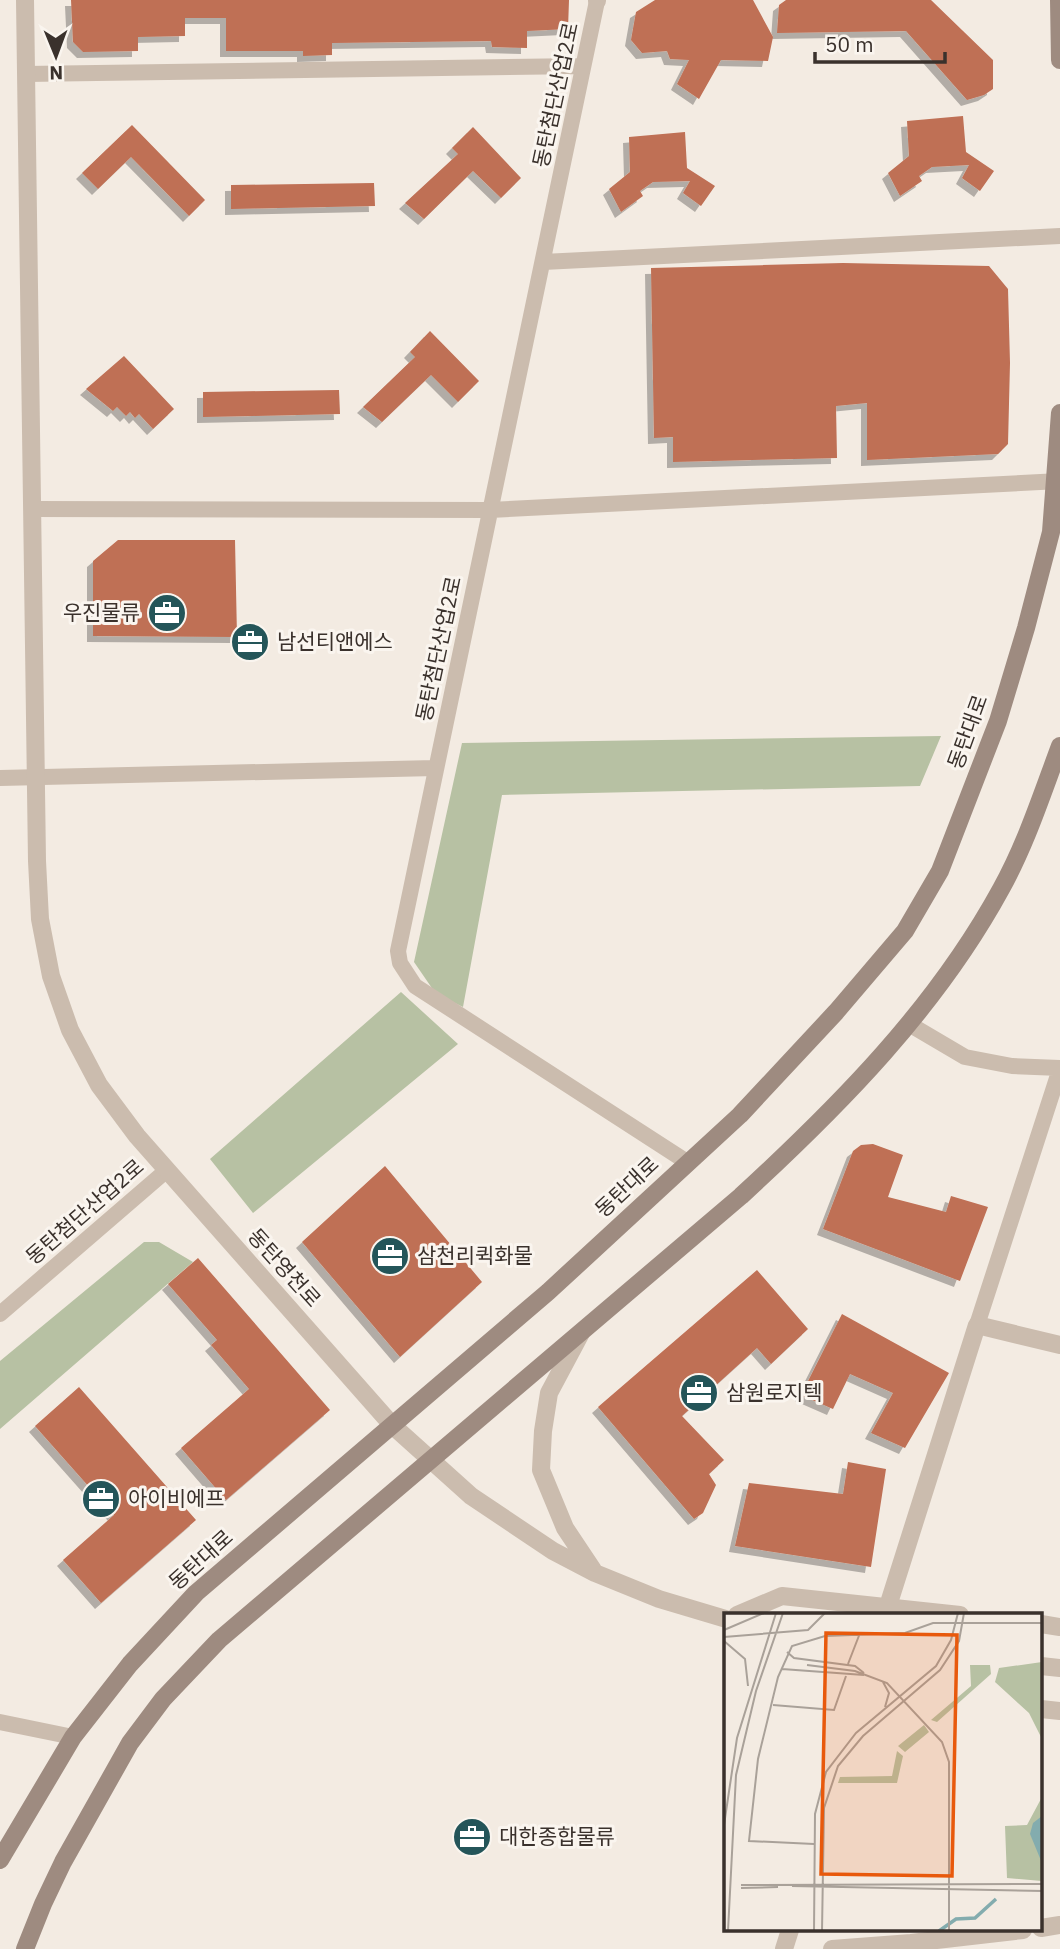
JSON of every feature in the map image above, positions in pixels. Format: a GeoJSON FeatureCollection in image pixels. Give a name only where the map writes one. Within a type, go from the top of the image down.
{"type":"FeatureCollection","features":[{"type":"Feature","properties":{"kind":"main road"},"geometry":{"type":"LineString","coordinates":[[1059,0],[1060,60]]}},
{"type":"Feature","properties":{"kind":"main road","name":"동탄대로"},"geometry":{"type":"LineString","coordinates":[[0,1860],[73,1737],[130,1664],[196,1593],[548,1292],[740,1115],[836,1012],[905,931],[940,872],[998,721],[1026,628],[1051,532],[1058,481],[1060,413]]}},
{"type":"Feature","properties":{"kind":"main road"},"geometry":{"type":"LineString","coordinates":[[25,1949],[43,1905],[97,1798],[130,1743],[163,1699],[219,1640],[741,1196],[803,1139],[909,1024],[942,984],[1002,888],[1033,820],[1060,746]]}},
{"type":"Feature","properties":{"kind":"street","name":"동탄영천로"},"geometry":{"type":"LineString","coordinates":[[24,0],[40,919],[51,976],[70,1030],[99,1085],[137,1136],[392,1424],[430,1460],[471,1496],[553,1551],[595,1573],[659,1599],[724,1618]]}},
{"type":"Feature","properties":{"kind":"street","name":"동탄첨단산업2로"},"geometry":{"type":"LineString","coordinates":[[597,0],[398,951],[400,963],[415,986],[687,1162]]}},
{"type":"Feature","properties":{"kind":"street"},"geometry":{"type":"LineString","coordinates":[[26,74],[583,66]]}},
{"type":"Feature","properties":{"kind":"street"},"geometry":{"type":"LineString","coordinates":[[543,261],[1060,236]]}},
{"type":"Feature","properties":{"kind":"street"},"geometry":{"type":"LineString","coordinates":[[32,509],[491,510],[1058,481]]}},
{"type":"Feature","properties":{"kind":"street"},"geometry":{"type":"LineString","coordinates":[[0,778],[435,768]]}},
{"type":"Feature","properties":{"kind":"street"},"geometry":{"type":"LineString","coordinates":[[0,770],[36,776]]}},
{"type":"Feature","properties":{"kind":"street"},"geometry":{"type":"LineString","coordinates":[[888,1606],[1060,1068],[1012,1066],[965,1057],[909,1024]]}},
{"type":"Feature","properties":{"kind":"street","name":"동탄첨단산업2로"},"geometry":{"type":"LineString","coordinates":[[0,1314],[166,1170]]}},
{"type":"Feature","properties":{"kind":"street"},"geometry":{"type":"LineString","coordinates":[[977,1325],[1060,1345]]}},
{"type":"Feature","properties":{"kind":"street"},"geometry":{"type":"LineString","coordinates":[[582,1332],[549,1393],[541,1470],[565,1528],[595,1573]]}},
{"type":"Feature","properties":{"kind":"street"},"geometry":{"type":"LineString","coordinates":[[742,1613],[782,1596],[944,1613]]}},
{"type":"Feature","properties":{"kind":"street"},"geometry":{"type":"LineString","coordinates":[[1042,1624],[1060,1627]]}},
{"type":"Feature","properties":{"kind":"street"},"geometry":{"type":"LineString","coordinates":[[1042,1666],[1060,1668]]}},
{"type":"Feature","properties":{"kind":"street"},"geometry":{"type":"LineString","coordinates":[[1042,1709],[1060,1711]]}},
{"type":"Feature","properties":{"kind":"street"},"geometry":{"type":"LineString","coordinates":[[0,1722],[73,1737]]}},
{"type":"Feature","properties":{"kind":"street"},"geometry":{"type":"LineString","coordinates":[[1042,1928],[1060,1925]]}},
{"type":"Feature","properties":{"kind":"street"},"geometry":{"type":"LineString","coordinates":[[784,1949],[789,1932]]}},
{"type":"Feature","properties":{"kind":"street"},"geometry":{"type":"LineString","coordinates":[[832,1949],[1006,1932]]}},
{"type":"Feature","properties":{"kind":"green space"},"geometry":{"type":"Polygon","coordinates":[[[941,736],[920,786],[502,795],[463,1007],[436,994],[414,962],[462,743],[941,736]]]}},
{"type":"Feature","properties":{"kind":"green space"},"geometry":{"type":"Polygon","coordinates":[[[401,992],[458,1044],[253,1213],[210,1159],[401,992]]]}},
{"type":"Feature","properties":{"kind":"green space"},"geometry":{"type":"Polygon","coordinates":[[[144,1242],[159,1242],[193,1262],[0,1429],[0,1361],[144,1242]]]}},
{"type":"Feature","properties":{"kind":"building"},"geometry":{"type":"Polygon","coordinates":[[[71,0],[569,0],[568,29],[527,31],[527,48],[492,47],[491,41],[332,43],[332,55],[303,56],[303,51],[226,51],[226,18],[185,18],[185,36],[138,37],[138,51],[83,52],[73,42],[71,0]]]}},
{"type":"Feature","properties":{"kind":"building"},"geometry":{"type":"Polygon","coordinates":[[[655,0],[753,0],[773,37],[768,61],[721,60],[699,99],[677,84],[689,60],[670,59],[667,51],[642,53],[631,40],[636,12],[655,0]]]}},
{"type":"Feature","properties":{"kind":"building"},"geometry":{"type":"Polygon","coordinates":[[[786,0],[931,0],[993,60],[993,89],[967,100],[906,31],[777,33],[779,5],[786,0]]]}},
{"type":"Feature","properties":{"kind":"building"},"geometry":{"type":"Polygon","coordinates":[[[963,116],[966,152],[994,171],[980,191],[962,178],[969,165],[932,167],[919,176],[922,181],[900,196],[888,173],[909,156],[907,121],[963,116]]]}},
{"type":"Feature","properties":{"kind":"building"},"geometry":{"type":"Polygon","coordinates":[[[132,125],[205,200],[189,216],[131,157],[98,189],[82,173],[132,125]]]}},
{"type":"Feature","properties":{"kind":"building"},"geometry":{"type":"Polygon","coordinates":[[[473,127],[521,178],[501,198],[473,171],[424,219],[405,203],[458,154],[452,148],[473,127]]]}},
{"type":"Feature","properties":{"kind":"building"},"geometry":{"type":"Polygon","coordinates":[[[685,132],[687,168],[715,186],[701,206],[683,193],[690,181],[653,182],[640,191],[643,196],[621,212],[609,189],[630,172],[629,137],[685,132]]]}},
{"type":"Feature","properties":{"kind":"building"},"geometry":{"type":"Polygon","coordinates":[[[374,183],[375,206],[231,209],[231,185],[374,183]]]}},
{"type":"Feature","properties":{"kind":"building"},"geometry":{"type":"Polygon","coordinates":[[[843,263],[989,266],[1008,289],[1008,444],[998,454],[867,460],[867,403],[836,406],[837,458],[673,462],[673,437],[654,438],[651,268],[843,263]]]}},
{"type":"Feature","properties":{"kind":"building"},"geometry":{"type":"Polygon","coordinates":[[[430,331],[479,381],[458,402],[431,375],[382,422],[363,407],[415,357],[410,352],[430,331]]]}},
{"type":"Feature","properties":{"kind":"building"},"geometry":{"type":"Polygon","coordinates":[[[124,356],[174,409],[153,429],[139,414],[135,418],[130,412],[126,416],[117,407],[113,411],[86,389],[124,356]]]}},
{"type":"Feature","properties":{"kind":"building"},"geometry":{"type":"Polygon","coordinates":[[[339,390],[340,414],[203,417],[203,392],[339,390]]]}},
{"type":"Feature","properties":{"kind":"building"},"geometry":{"type":"Polygon","coordinates":[[[118,540],[235,540],[237,637],[93,636],[93,561],[118,540]]]}},
{"type":"Feature","properties":{"kind":"building"},"geometry":{"type":"Polygon","coordinates":[[[873,1144],[903,1155],[888,1197],[946,1212],[951,1196],[988,1207],[960,1281],[823,1229],[853,1151],[861,1145],[873,1144]]]}},
{"type":"Feature","properties":{"kind":"building"},"geometry":{"type":"Polygon","coordinates":[[[385,1166],[482,1282],[400,1357],[302,1242],[385,1166]]]}},
{"type":"Feature","properties":{"kind":"building"},"geometry":{"type":"Polygon","coordinates":[[[198,1258],[330,1410],[226,1500],[181,1448],[249,1389],[211,1345],[217,1340],[168,1284],[198,1258]]]}},
{"type":"Feature","properties":{"kind":"building"},"geometry":{"type":"Polygon","coordinates":[[[757,1270],[808,1329],[771,1364],[757,1348],[682,1416],[724,1460],[709,1474],[716,1485],[703,1513],[694,1519],[598,1407],[757,1270]]]}},
{"type":"Feature","properties":{"kind":"building"},"geometry":{"type":"Polygon","coordinates":[[[842,1314],[949,1373],[905,1448],[871,1433],[893,1393],[850,1374],[833,1409],[801,1395],[842,1314]]]}},
{"type":"Feature","properties":{"kind":"building"},"geometry":{"type":"Polygon","coordinates":[[[79,1387],[196,1520],[101,1603],[63,1560],[114,1515],[35,1426],[79,1387]]]}},
{"type":"Feature","properties":{"kind":"building"},"geometry":{"type":"Polygon","coordinates":[[[848,1462],[886,1469],[871,1567],[735,1546],[749,1483],[843,1494],[848,1462]]]}},
{"type":"Feature","properties":{"kind":"place","name":"우진물류"},"geometry":{"type":"Point","coordinates":[167,613]}},
{"type":"Feature","properties":{"kind":"place","name":"남선티앤에스"},"geometry":{"type":"Point","coordinates":[250,642]}},
{"type":"Feature","properties":{"kind":"place","name":"삼천리퀵화물"},"geometry":{"type":"Point","coordinates":[390,1256]}},
{"type":"Feature","properties":{"kind":"place","name":"삼원로지텍"},"geometry":{"type":"Point","coordinates":[699,1393]}},
{"type":"Feature","properties":{"kind":"place","name":"아이비에프"},"geometry":{"type":"Point","coordinates":[101,1499]}},
{"type":"Feature","properties":{"kind":"place","name":"대한종합물류"},"geometry":{"type":"Point","coordinates":[472,1837]}}]}
